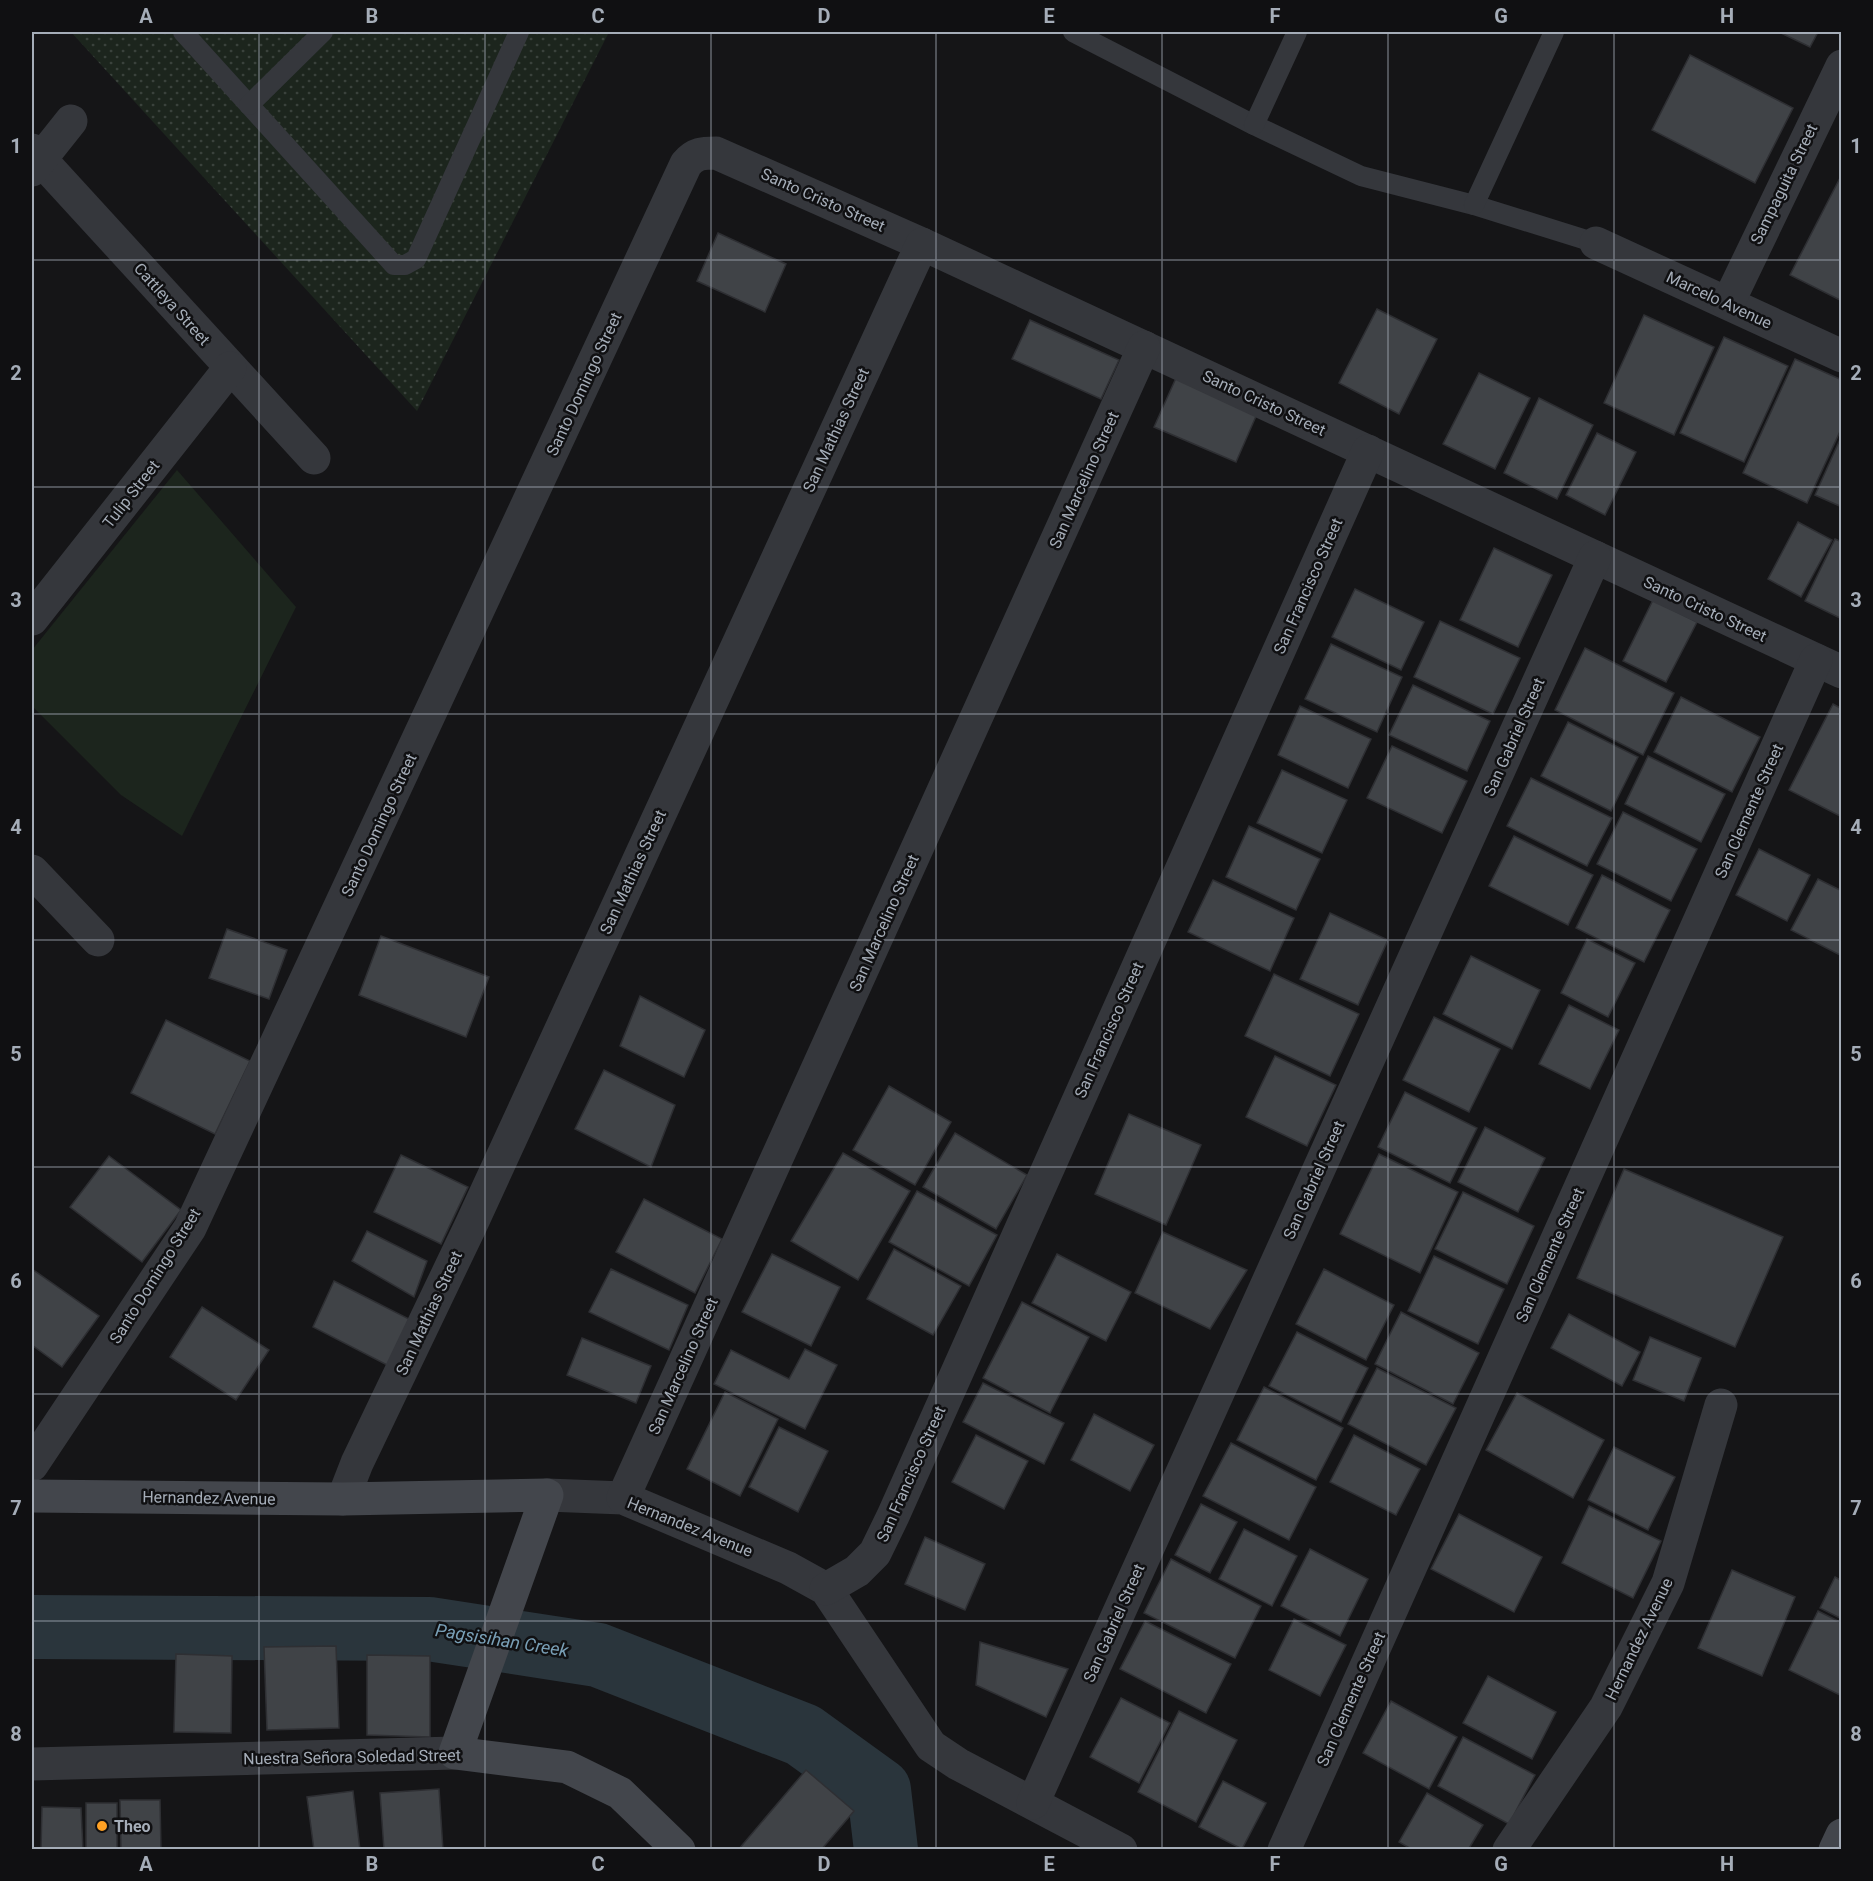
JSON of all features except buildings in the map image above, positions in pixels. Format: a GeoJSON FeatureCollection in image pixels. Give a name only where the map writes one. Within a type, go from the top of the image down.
{"type":"FeatureCollection","features":[{"type":"Feature","properties":{"kind":"street","name":"Sampaguita Street"},"geometry":{"type":"LineString","coordinates":[[1728,303],[1842,66]]}},
{"type":"Feature","properties":{"kind":"street"},"geometry":{"type":"LineString","coordinates":[[34,160],[71,122]]}},
{"type":"Feature","properties":{"kind":"street","name":"Santo Cristo Street"},"geometry":{"type":"LineString","coordinates":[[686,164],[692,156],[716,153],[922,244],[1829,666]]}},
{"type":"Feature","properties":{"kind":"street","name":"Cattleya Street"},"geometry":{"type":"LineString","coordinates":[[34,160],[314,458]]}},
{"type":"Feature","properties":{"kind":"street","name":"Santo Domingo Street"},"geometry":{"type":"LineString","coordinates":[[32,1465],[190,1228],[686,164]]}},
{"type":"Feature","properties":{"kind":"street","name":"Marcelo Avenue"},"geometry":{"type":"LineString","coordinates":[[1596,243],[1842,356]]}},
{"type":"Feature","properties":{"kind":"street","name":"San Mathias Street"},"geometry":{"type":"LineString","coordinates":[[343,1499],[357,1463],[461,1246],[922,244]]}},
{"type":"Feature","properties":{"kind":"street","name":"San Marcelino Street"},"geometry":{"type":"LineString","coordinates":[[623,1498],[1144,347]]}},
{"type":"Feature","properties":{"kind":"street","name":"Tulip Street"},"geometry":{"type":"LineString","coordinates":[[32,619],[230,368]]}},
{"type":"Feature","properties":{"kind":"street","name":"San Francisco Street"},"geometry":{"type":"LineString","coordinates":[[826,1589],[857,1571],[875,1552],[893,1516],[1368,451]]}},
{"type":"Feature","properties":{"kind":"street","name":"San Gabriel Street"},"geometry":{"type":"LineString","coordinates":[[1033,1803],[1595,557]]}},
{"type":"Feature","properties":{"kind":"street","name":"San Clemente Street"},"geometry":{"type":"LineString","coordinates":[[1284,1850],[1829,666]]}},
{"type":"Feature","properties":{"kind":"street"},"geometry":{"type":"LineString","coordinates":[[32,871],[98,940]]}},
{"type":"Feature","properties":{"kind":"street","name":"Hernandez Avenue"},"geometry":{"type":"LineString","coordinates":[[1509,1850],[1606,1707],[1668,1582],[1721,1405]]}},
{"type":"Feature","properties":{"kind":"street"},"geometry":{"type":"LineString","coordinates":[[455,1753],[547,1495]]}},
{"type":"Feature","properties":{"kind":"street","name":"Hernandez Avenue"},"geometry":{"type":"LineString","coordinates":[[32,1496],[343,1499],[547,1495],[623,1498],[788,1568],[826,1589],[931,1746],[958,1764],[1121,1850]]}},
{"type":"Feature","properties":{"kind":"street","name":"Nuestra Señora Soledad Street"},"geometry":{"type":"LineString","coordinates":[[32,1764],[455,1753],[567,1767],[620,1793],[679,1850]]}},
{"type":"Feature","properties":{"kind":"street"},"geometry":{"type":"LineString","coordinates":[[1835,1850],[1842,1835]]}},
{"type":"Feature","properties":{"kind":"lane"},"geometry":{"type":"LineString","coordinates":[[183,32],[394,265],[405,266],[416,260],[519,32]]}},
{"type":"Feature","properties":{"kind":"lane"},"geometry":{"type":"LineString","coordinates":[[249,105],[323,32]]}},
{"type":"Feature","properties":{"kind":"lane"},"geometry":{"type":"LineString","coordinates":[[1073,32],[1254,125],[1361,176],[1474,205],[1596,243]]}},
{"type":"Feature","properties":{"kind":"lane"},"geometry":{"type":"LineString","coordinates":[[1254,125],[1298,32]]}},
{"type":"Feature","properties":{"kind":"lane"},"geometry":{"type":"LineString","coordinates":[[1474,205],[1554,32]]}},
{"type":"Feature","properties":{"kind":"shaded area"},"geometry":{"type":"Polygon","coordinates":[[[71,32],[609,32],[417,411],[71,32]]]}},
{"type":"Feature","properties":{"kind":"shaded area"},"geometry":{"type":"Polygon","coordinates":[[[177,470],[296,607],[182,836],[121,795],[32,706],[32,650],[177,470]]]}},
{"type":"Feature","properties":{"kind":"waterway","name":"Pagsisihan Creek"},"geometry":{"type":"LineString","coordinates":[[32,1627],[429,1629],[598,1655],[803,1735],[879,1790],[886,1850]]}},
{"type":"Feature","properties":{"kind":"place","name":"Theo"},"geometry":{"type":"Point","coordinates":[102,1826]}}]}
